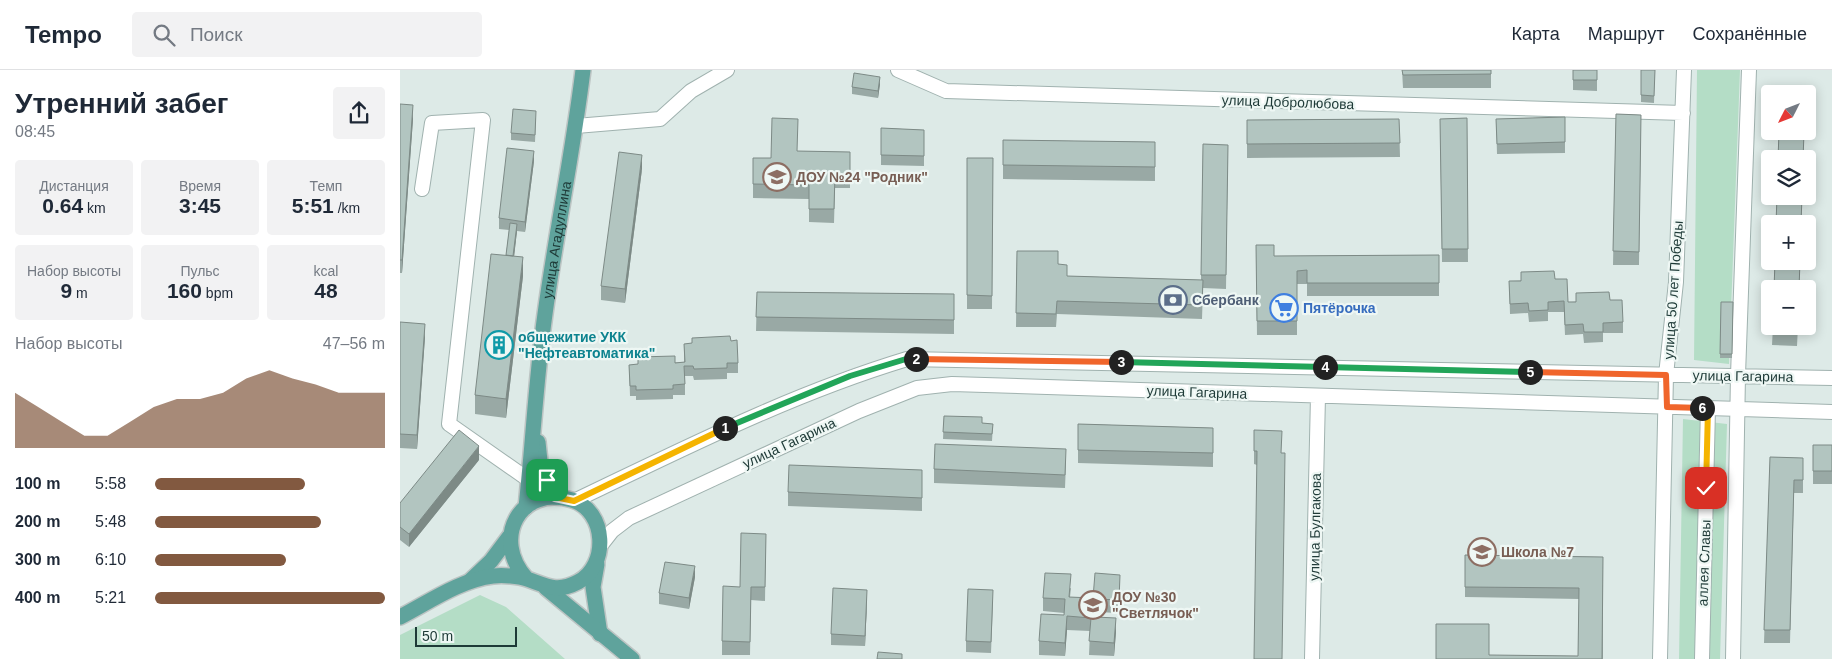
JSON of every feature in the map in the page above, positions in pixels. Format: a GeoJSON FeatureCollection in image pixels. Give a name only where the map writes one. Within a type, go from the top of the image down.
{"type":"FeatureCollection","features":[{"type":"Feature","properties":{"kind":"main road","name":"улица Агадуллина"},"geometry":{"type":"LineString","coordinates":[[533,411],[545,314],[576,126],[583,70]]}},
{"type":"Feature","properties":{"kind":"main road"},"geometry":{"type":"LineString","coordinates":[[526,507],[533,411]]}},
{"type":"Feature","properties":{"kind":"main road"},"geometry":{"type":"LineString","coordinates":[[533,411],[540,461],[555,497]]}},
{"type":"Feature","properties":{"kind":"main road"},"geometry":{"type":"LineString","coordinates":[[469,582],[492,561],[509,537],[516,518],[526,507],[541,499],[555,497],[574,501],[589,512],[599,529],[601,545],[593,586],[600,634]]}},
{"type":"Feature","properties":{"kind":"main road"},"geometry":{"type":"LineString","coordinates":[[509,537],[510,554],[516,568],[526,578],[546,588],[632,659]]}},
{"type":"Feature","properties":{"kind":"main road"},"geometry":{"type":"LineString","coordinates":[[546,588],[564,588],[579,582],[591,572],[597,560]]}},
{"type":"Feature","properties":{"kind":"main road"},"geometry":{"type":"LineString","coordinates":[[400,617],[469,582],[495,576],[526,578]]}},
{"type":"Feature","properties":{"kind":"street"},"geometry":{"type":"LineString","coordinates":[[576,126],[660,119],[692,91],[727,70]]}},
{"type":"Feature","properties":{"kind":"street","name":"улица Добролюбова"},"geometry":{"type":"LineString","coordinates":[[898,70],[946,90],[1683,113]]}},
{"type":"Feature","properties":{"kind":"street","name":"улица 50 лет Победы"},"geometry":{"type":"LineString","coordinates":[[1660,659],[1667,407],[1666,375],[1676,282],[1684,70]]}},
{"type":"Feature","properties":{"kind":"street"},"geometry":{"type":"LineString","coordinates":[[1733,659],[1738,375],[1745,137],[1749,70]]}},
{"type":"Feature","properties":{"kind":"street"},"geometry":{"type":"LineString","coordinates":[[422,189],[432,123],[483,120],[449,424],[529,480]]}},
{"type":"Feature","properties":{"kind":"street","name":"улица Гагарина"},"geometry":{"type":"LineString","coordinates":[[574,501],[724,428],[850,376],[906,359],[1832,378]]}},
{"type":"Feature","properties":{"kind":"street","name":"улица Гагарина"},"geometry":{"type":"LineString","coordinates":[[601,545],[612,531],[629,518],[859,410],[918,388],[952,384],[1832,412]]}},
{"type":"Feature","properties":{"kind":"street","name":"улица Булгакова"},"geometry":{"type":"LineString","coordinates":[[1312,659],[1318,396]]}},
{"type":"Feature","properties":{"kind":"street","name":"аллея Славы"},"geometry":{"type":"LineString","coordinates":[[1702,659],[1708,408]]}},
{"type":"Feature","properties":{"kind":"green space"},"geometry":{"type":"Polygon","coordinates":[[[1697,70],[1740,70],[1729,364],[1694,360],[1697,70]]]}},
{"type":"Feature","properties":{"kind":"green space"},"geometry":{"type":"Polygon","coordinates":[[[1683,419],[1727,424],[1720,659],[1679,659],[1683,419]]]}},
{"type":"Feature","properties":{"kind":"green space"},"geometry":{"type":"Polygon","coordinates":[[[480,595],[506,607],[565,659],[400,659],[400,635],[480,595]]]}},
{"type":"Feature","properties":{"kind":"building"},"geometry":{"type":"Polygon","coordinates":[[[1402,70],[1491,70],[1491,74],[1403,75],[1402,70]]]}},
{"type":"Feature","properties":{"kind":"building"},"geometry":{"type":"Polygon","coordinates":[[[1573,70],[1597,70],[1597,80],[1573,80],[1573,70]]]}},
{"type":"Feature","properties":{"kind":"building"},"geometry":{"type":"Polygon","coordinates":[[[1641,70],[1655,70],[1654,96],[1641,95],[1641,70]]]}},
{"type":"Feature","properties":{"kind":"building"},"geometry":{"type":"Polygon","coordinates":[[[854,73],[880,77],[878,91],[852,87],[854,73]]]}},
{"type":"Feature","properties":{"kind":"building"},"geometry":{"type":"Polygon","coordinates":[[[400,104],[413,105],[402,260],[400,260],[400,104]]]}},
{"type":"Feature","properties":{"kind":"building"},"geometry":{"type":"Polygon","coordinates":[[[513,109],[536,111],[535,135],[511,133],[513,109]]]}},
{"type":"Feature","properties":{"kind":"building"},"geometry":{"type":"Polygon","coordinates":[[[1616,114],[1641,115],[1639,252],[1613,251],[1616,114]]]}},
{"type":"Feature","properties":{"kind":"building"},"geometry":{"type":"Polygon","coordinates":[[[1565,117],[1565,142],[1497,144],[1496,119],[1565,117]]]}},
{"type":"Feature","properties":{"kind":"building"},"geometry":{"type":"Polygon","coordinates":[[[772,118],[798,119],[797,151],[850,152],[850,174],[835,174],[834,209],[809,209],[809,185],[753,184],[753,158],[771,158],[772,118]]]}},
{"type":"Feature","properties":{"kind":"building"},"geometry":{"type":"Polygon","coordinates":[[[1467,118],[1468,249],[1442,249],[1440,119],[1467,118]]]}},
{"type":"Feature","properties":{"kind":"building"},"geometry":{"type":"Polygon","coordinates":[[[1399,119],[1400,143],[1247,144],[1247,120],[1399,119]]]}},
{"type":"Feature","properties":{"kind":"building"},"geometry":{"type":"Polygon","coordinates":[[[881,128],[924,130],[924,156],[881,155],[881,128]]]}},
{"type":"Feature","properties":{"kind":"building"},"geometry":{"type":"Polygon","coordinates":[[[1003,140],[1155,142],[1155,167],[1003,165],[1003,140]]]}},
{"type":"Feature","properties":{"kind":"building"},"geometry":{"type":"Polygon","coordinates":[[[1779,140],[1804,140],[1803,150],[1778,150],[1779,140]]]}},
{"type":"Feature","properties":{"kind":"building"},"geometry":{"type":"Polygon","coordinates":[[[1203,144],[1228,145],[1226,275],[1201,275],[1203,144]]]}},
{"type":"Feature","properties":{"kind":"building"},"geometry":{"type":"Polygon","coordinates":[[[507,148],[534,151],[525,222],[499,218],[507,148]]]}},
{"type":"Feature","properties":{"kind":"building"},"geometry":{"type":"Polygon","coordinates":[[[619,152],[642,155],[625,289],[601,286],[619,152]]]}},
{"type":"Feature","properties":{"kind":"building"},"geometry":{"type":"Polygon","coordinates":[[[967,158],[993,158],[992,296],[967,295],[967,158]]]}},
{"type":"Feature","properties":{"kind":"building"},"geometry":{"type":"Polygon","coordinates":[[[1777,205],[1802,205],[1801,215],[1776,215],[1777,205]]]}},
{"type":"Feature","properties":{"kind":"building"},"geometry":{"type":"Polygon","coordinates":[[[510,223],[517,224],[513,256],[506,255],[510,223]]]}},
{"type":"Feature","properties":{"kind":"building"},"geometry":{"type":"Polygon","coordinates":[[[1256,245],[1274,245],[1274,256],[1439,255],[1439,283],[1307,283],[1307,270],[1297,271],[1297,321],[1257,321],[1256,245]]]}},
{"type":"Feature","properties":{"kind":"building"},"geometry":{"type":"Polygon","coordinates":[[[1017,251],[1058,251],[1058,264],[1067,265],[1067,276],[1203,280],[1202,305],[1057,301],[1056,314],[1016,313],[1017,251]]]}},
{"type":"Feature","properties":{"kind":"building","name":"общежитие УКК \"Нефтеавтоматика\""},"geometry":{"type":"Polygon","coordinates":[[[491,254],[523,257],[506,399],[475,395],[491,254]]]}},
{"type":"Feature","properties":{"kind":"building"},"geometry":{"type":"Polygon","coordinates":[[[1775,270],[1800,270],[1799,280],[1774,280],[1775,270]]]}},
{"type":"Feature","properties":{"kind":"building"},"geometry":{"type":"Polygon","coordinates":[[[1554,271],[1555,279],[1567,279],[1568,302],[1576,302],[1576,293],[1609,292],[1610,300],[1622,300],[1623,322],[1603,323],[1603,332],[1584,332],[1583,324],[1565,325],[1564,301],[1548,302],[1548,310],[1529,311],[1528,303],[1510,304],[1509,281],[1521,281],[1521,272],[1554,271]]]}},
{"type":"Feature","properties":{"kind":"building"},"geometry":{"type":"Polygon","coordinates":[[[757,292],[954,294],[954,320],[756,317],[757,292]]]}},
{"type":"Feature","properties":{"kind":"building"},"geometry":{"type":"Polygon","coordinates":[[[1721,302],[1733,302],[1732,354],[1720,354],[1721,302]]]}},
{"type":"Feature","properties":{"kind":"building"},"geometry":{"type":"Polygon","coordinates":[[[400,322],[425,324],[417,435],[400,434],[400,322]]]}},
{"type":"Feature","properties":{"kind":"building"},"geometry":{"type":"Polygon","coordinates":[[[730,336],[731,341],[737,340],[738,363],[727,363],[727,368],[694,369],[693,366],[684,366],[685,384],[673,385],[673,389],[636,390],[636,386],[630,386],[629,365],[638,364],[638,357],[675,356],[675,363],[685,362],[684,344],[692,343],[692,338],[730,336]]]}},
{"type":"Feature","properties":{"kind":"building"},"geometry":{"type":"Polygon","coordinates":[[[944,416],[982,417],[982,423],[993,424],[992,434],[943,432],[944,416]]]}},
{"type":"Feature","properties":{"kind":"building"},"geometry":{"type":"Polygon","coordinates":[[[1078,424],[1213,428],[1213,453],[1078,450],[1078,424]]]}},
{"type":"Feature","properties":{"kind":"building"},"geometry":{"type":"Polygon","coordinates":[[[459,430],[479,446],[409,534],[400,527],[400,503],[459,430]]]}},
{"type":"Feature","properties":{"kind":"building"},"geometry":{"type":"Polygon","coordinates":[[[1254,430],[1282,431],[1281,453],[1285,453],[1282,659],[1254,659],[1257,451],[1254,451],[1254,430]]]}},
{"type":"Feature","properties":{"kind":"building"},"geometry":{"type":"Polygon","coordinates":[[[935,444],[1066,449],[1065,475],[934,469],[935,444]]]}},
{"type":"Feature","properties":{"kind":"building"},"geometry":{"type":"Polygon","coordinates":[[[1813,445],[1832,445],[1832,471],[1813,471],[1813,445]]]}},
{"type":"Feature","properties":{"kind":"building"},"geometry":{"type":"Polygon","coordinates":[[[1770,457],[1803,458],[1803,480],[1794,480],[1790,630],[1764,630],[1770,457]]]}},
{"type":"Feature","properties":{"kind":"building"},"geometry":{"type":"Polygon","coordinates":[[[789,465],[922,470],[922,498],[788,492],[789,465]]]}},
{"type":"Feature","properties":{"kind":"building"},"geometry":{"type":"Polygon","coordinates":[[[741,533],[766,534],[765,587],[751,587],[750,642],[722,641],[723,586],[740,587],[741,533]]]}},
{"type":"Feature","properties":{"kind":"building"},"geometry":{"type":"Polygon","coordinates":[[[1465,555],[1603,557],[1602,659],[1436,659],[1436,624],[1489,624],[1489,655],[1578,656],[1579,588],[1465,587],[1465,555]]]}},
{"type":"Feature","properties":{"kind":"building"},"geometry":{"type":"Polygon","coordinates":[[[665,562],[695,566],[689,598],[659,593],[665,562]]]}},
{"type":"Feature","properties":{"kind":"building"},"geometry":{"type":"Polygon","coordinates":[[[1045,573],[1071,574],[1069,597],[1093,598],[1095,573],[1120,575],[1119,600],[1096,599],[1095,617],[1116,618],[1114,643],[1089,641],[1091,618],[1067,616],[1065,643],[1039,641],[1041,614],[1064,615],[1065,599],[1043,598],[1045,573]]]}},
{"type":"Feature","properties":{"kind":"building"},"geometry":{"type":"Polygon","coordinates":[[[833,588],[867,590],[865,636],[831,634],[833,588]]]}},
{"type":"Feature","properties":{"kind":"building"},"geometry":{"type":"Polygon","coordinates":[[[968,589],[993,590],[991,642],[966,641],[968,589]]]}},
{"type":"Feature","properties":{"kind":"building"},"geometry":{"type":"Polygon","coordinates":[[[878,652],[902,654],[902,659],[877,659],[878,652]]]}},
{"type":"Feature","properties":{"kind":"place","name":"ДОУ №24 \"Родник\""},"geometry":{"type":"Point","coordinates":[777,177]}},
{"type":"Feature","properties":{"kind":"place","name":"Сбербанк"},"geometry":{"type":"Point","coordinates":[1173,300]}},
{"type":"Feature","properties":{"kind":"place","name":"Пятёрочка"},"geometry":{"type":"Point","coordinates":[1284,308]}},
{"type":"Feature","properties":{"kind":"place","name":"общежитие УКК \"Нефтеавтоматика\""},"geometry":{"type":"Point","coordinates":[499,345]}},
{"type":"Feature","properties":{"kind":"place","name":"Школа №7"},"geometry":{"type":"Point","coordinates":[1482,552]}},
{"type":"Feature","properties":{"kind":"place","name":"ДОУ №30 \"Светлячок\""},"geometry":{"type":"Point","coordinates":[1093,605]}},
{"type":"Feature","properties":{"kind":"route"},"geometry":{"type":"LineString","coordinates":[[547,480],[555,497],[574,501],[724,428],[850,376],[906,359],[1000,359],[1666,375],[1667,407],[1708,408],[1706,488]]}}]}
